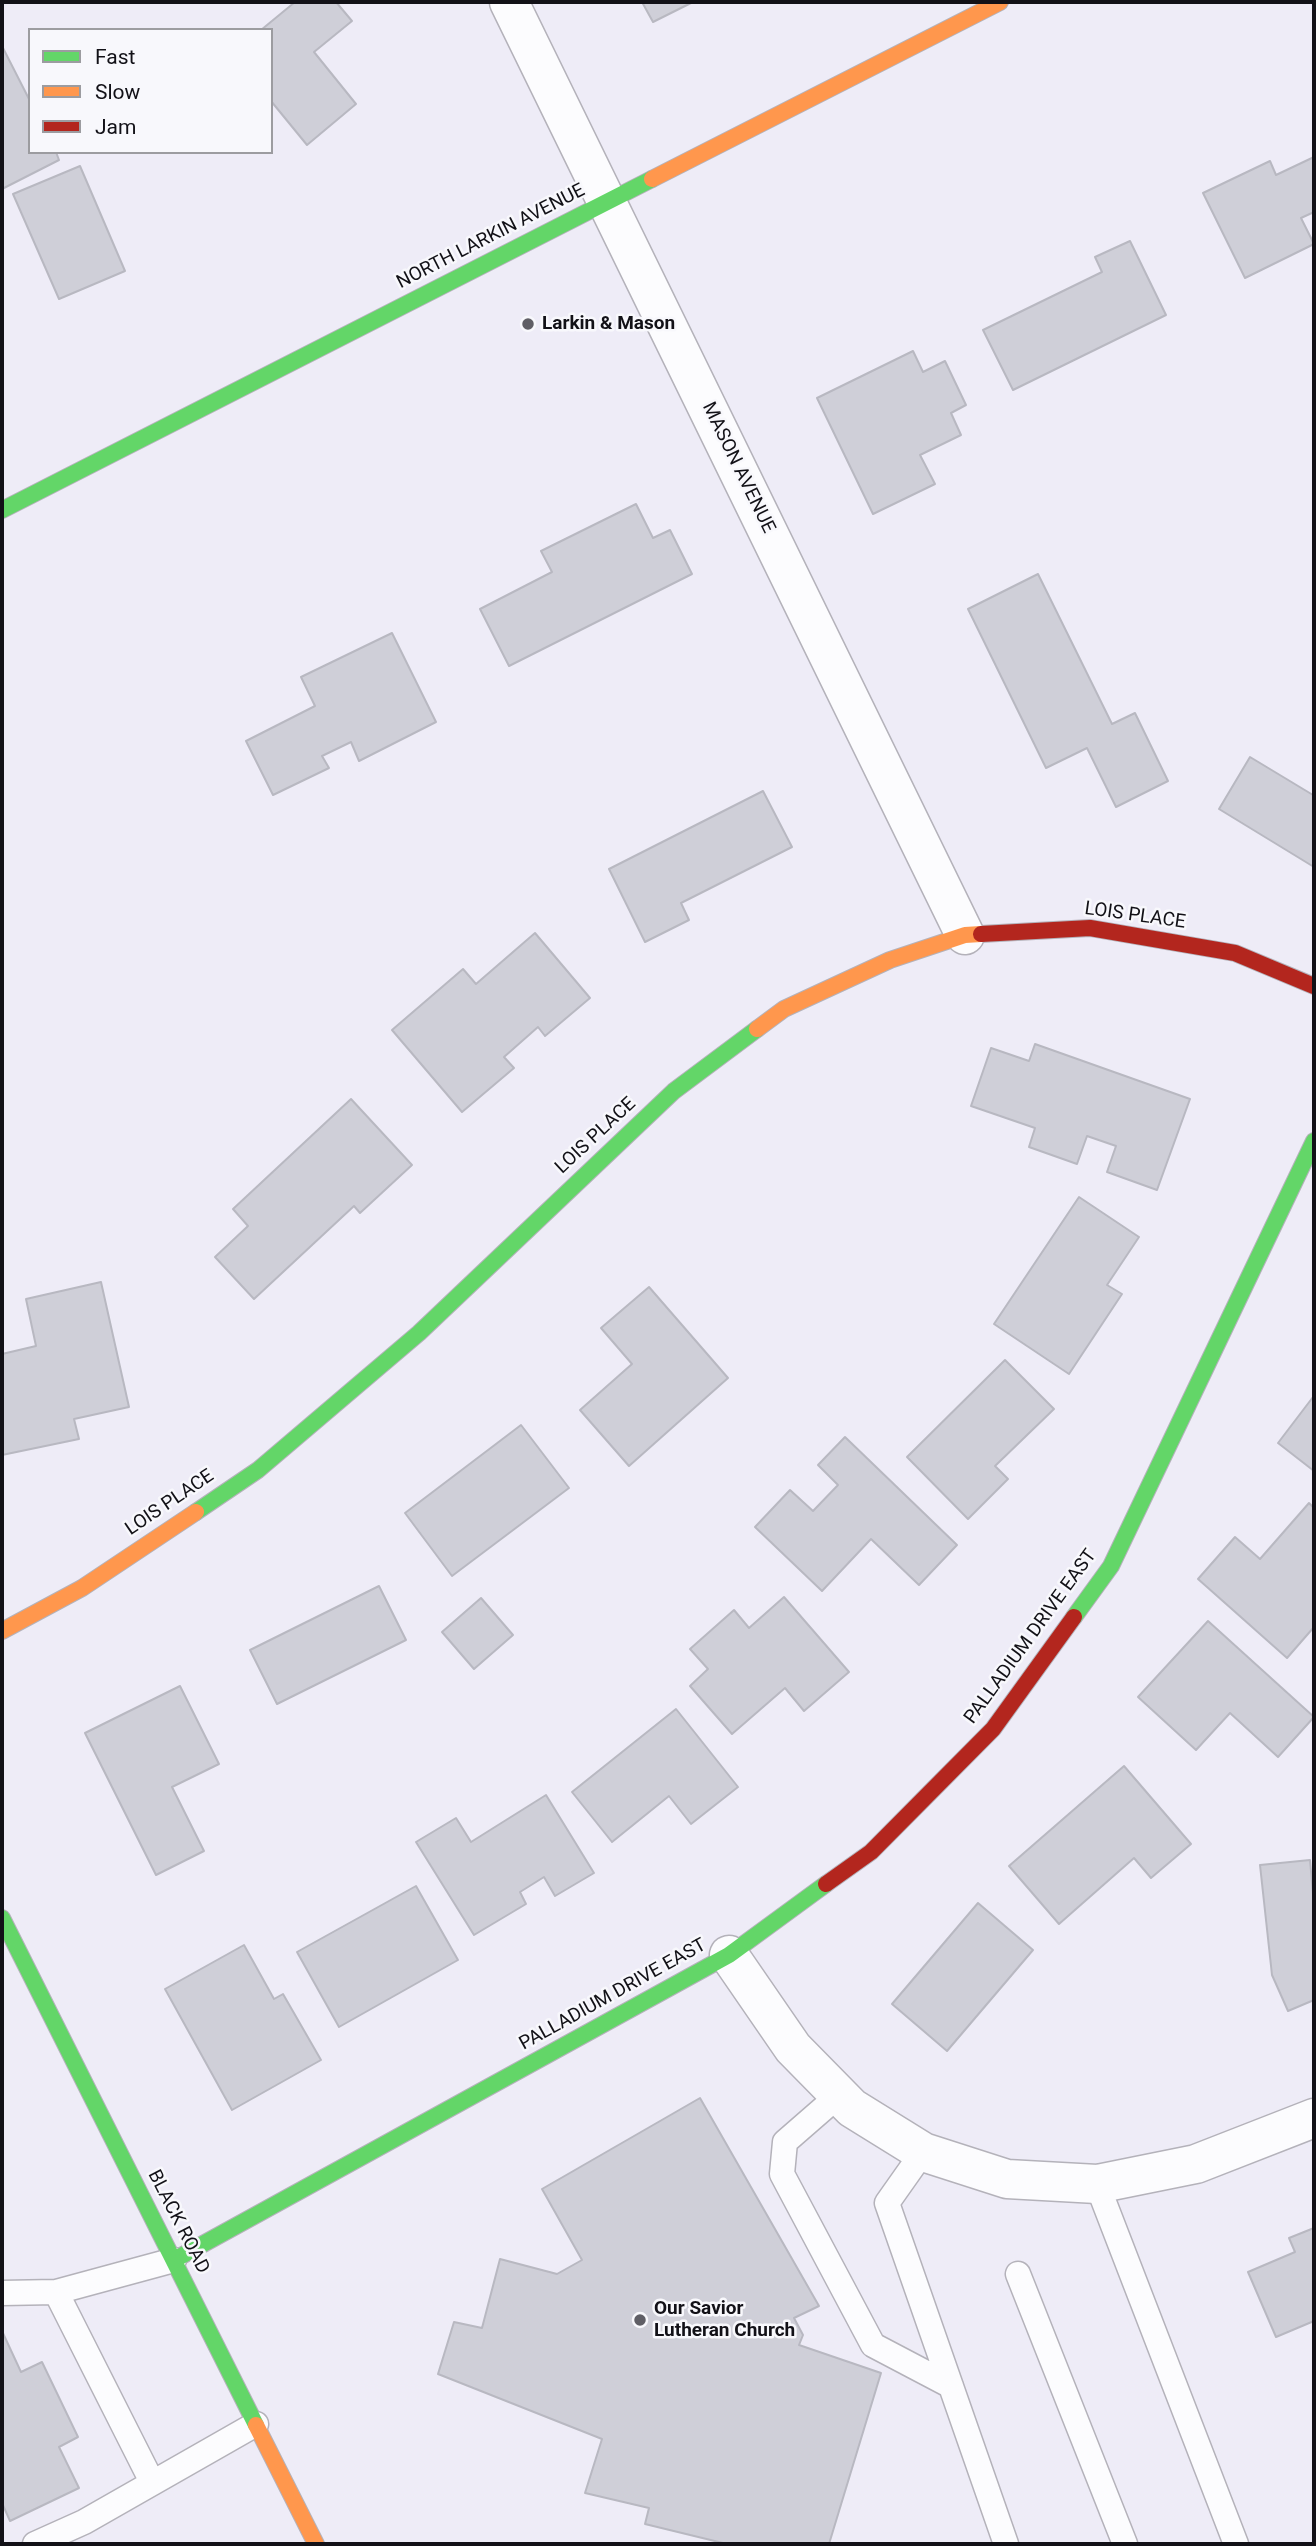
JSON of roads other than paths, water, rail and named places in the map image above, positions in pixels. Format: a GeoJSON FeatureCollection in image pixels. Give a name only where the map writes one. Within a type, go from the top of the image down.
{"type":"FeatureCollection","features":[{"type":"Feature","properties":{"kind":"street","name":"MASON AVENUE"},"geometry":{"type":"LineString","coordinates":[[509,2],[609,201],[965,935]]}},
{"type":"Feature","properties":{"kind":"street","name":"NORTH LARKIN AVENUE"},"geometry":{"type":"LineString","coordinates":[[2,510],[1000,2]]}},
{"type":"Feature","properties":{"kind":"street","name":"LOIS PLACE"},"geometry":{"type":"LineString","coordinates":[[2,1631],[82,1588],[258,1470],[419,1334],[674,1091],[785,1009],[890,960],[965,935],[1090,928],[1235,953],[1314,986]]}},
{"type":"Feature","properties":{"kind":"street","name":"PALLADIUM DRIVE EAST"},"geometry":{"type":"LineString","coordinates":[[174,2260],[729,1955],[871,1853],[993,1729],[1111,1566],[1314,1141]]}},
{"type":"Feature","properties":{"kind":"street","name":"BLACK ROAD"},"geometry":{"type":"LineString","coordinates":[[2,1918],[316,2544]]}},
{"type":"Feature","properties":{"kind":"street"},"geometry":{"type":"LineString","coordinates":[[729,1955],[793,2048],[852,2108],[923,2152],[1007,2179],[1097,2184],[1196,2164],[1314,2118]]}},
{"type":"Feature","properties":{"kind":"lane"},"geometry":{"type":"LineString","coordinates":[[839,2095],[785,2142],[782,2174],[873,2345],[951,2386]]}},
{"type":"Feature","properties":{"kind":"lane"},"geometry":{"type":"LineString","coordinates":[[923,2152],[887,2203],[1006,2544]]}},
{"type":"Feature","properties":{"kind":"lane"},"geometry":{"type":"LineString","coordinates":[[1097,2184],[1236,2544]]}},
{"type":"Feature","properties":{"kind":"lane"},"geometry":{"type":"LineString","coordinates":[[2,2293],[56,2292],[174,2260]]}},
{"type":"Feature","properties":{"kind":"lane"},"geometry":{"type":"LineString","coordinates":[[1018,2274],[1125,2544]]}},
{"type":"Feature","properties":{"kind":"lane"},"geometry":{"type":"LineString","coordinates":[[56,2292],[152,2482]]}},
{"type":"Feature","properties":{"kind":"lane"},"geometry":{"type":"LineString","coordinates":[[35,2544],[84,2522],[256,2424]]}},
{"type":"Feature","properties":{"kind":"place","name":"Larkin & Mason"},"geometry":{"type":"Point","coordinates":[528,324]}},
{"type":"Feature","properties":{"kind":"place","name":"Our Savior Lutheran Church"},"geometry":{"type":"Point","coordinates":[640,2320]}}]}
